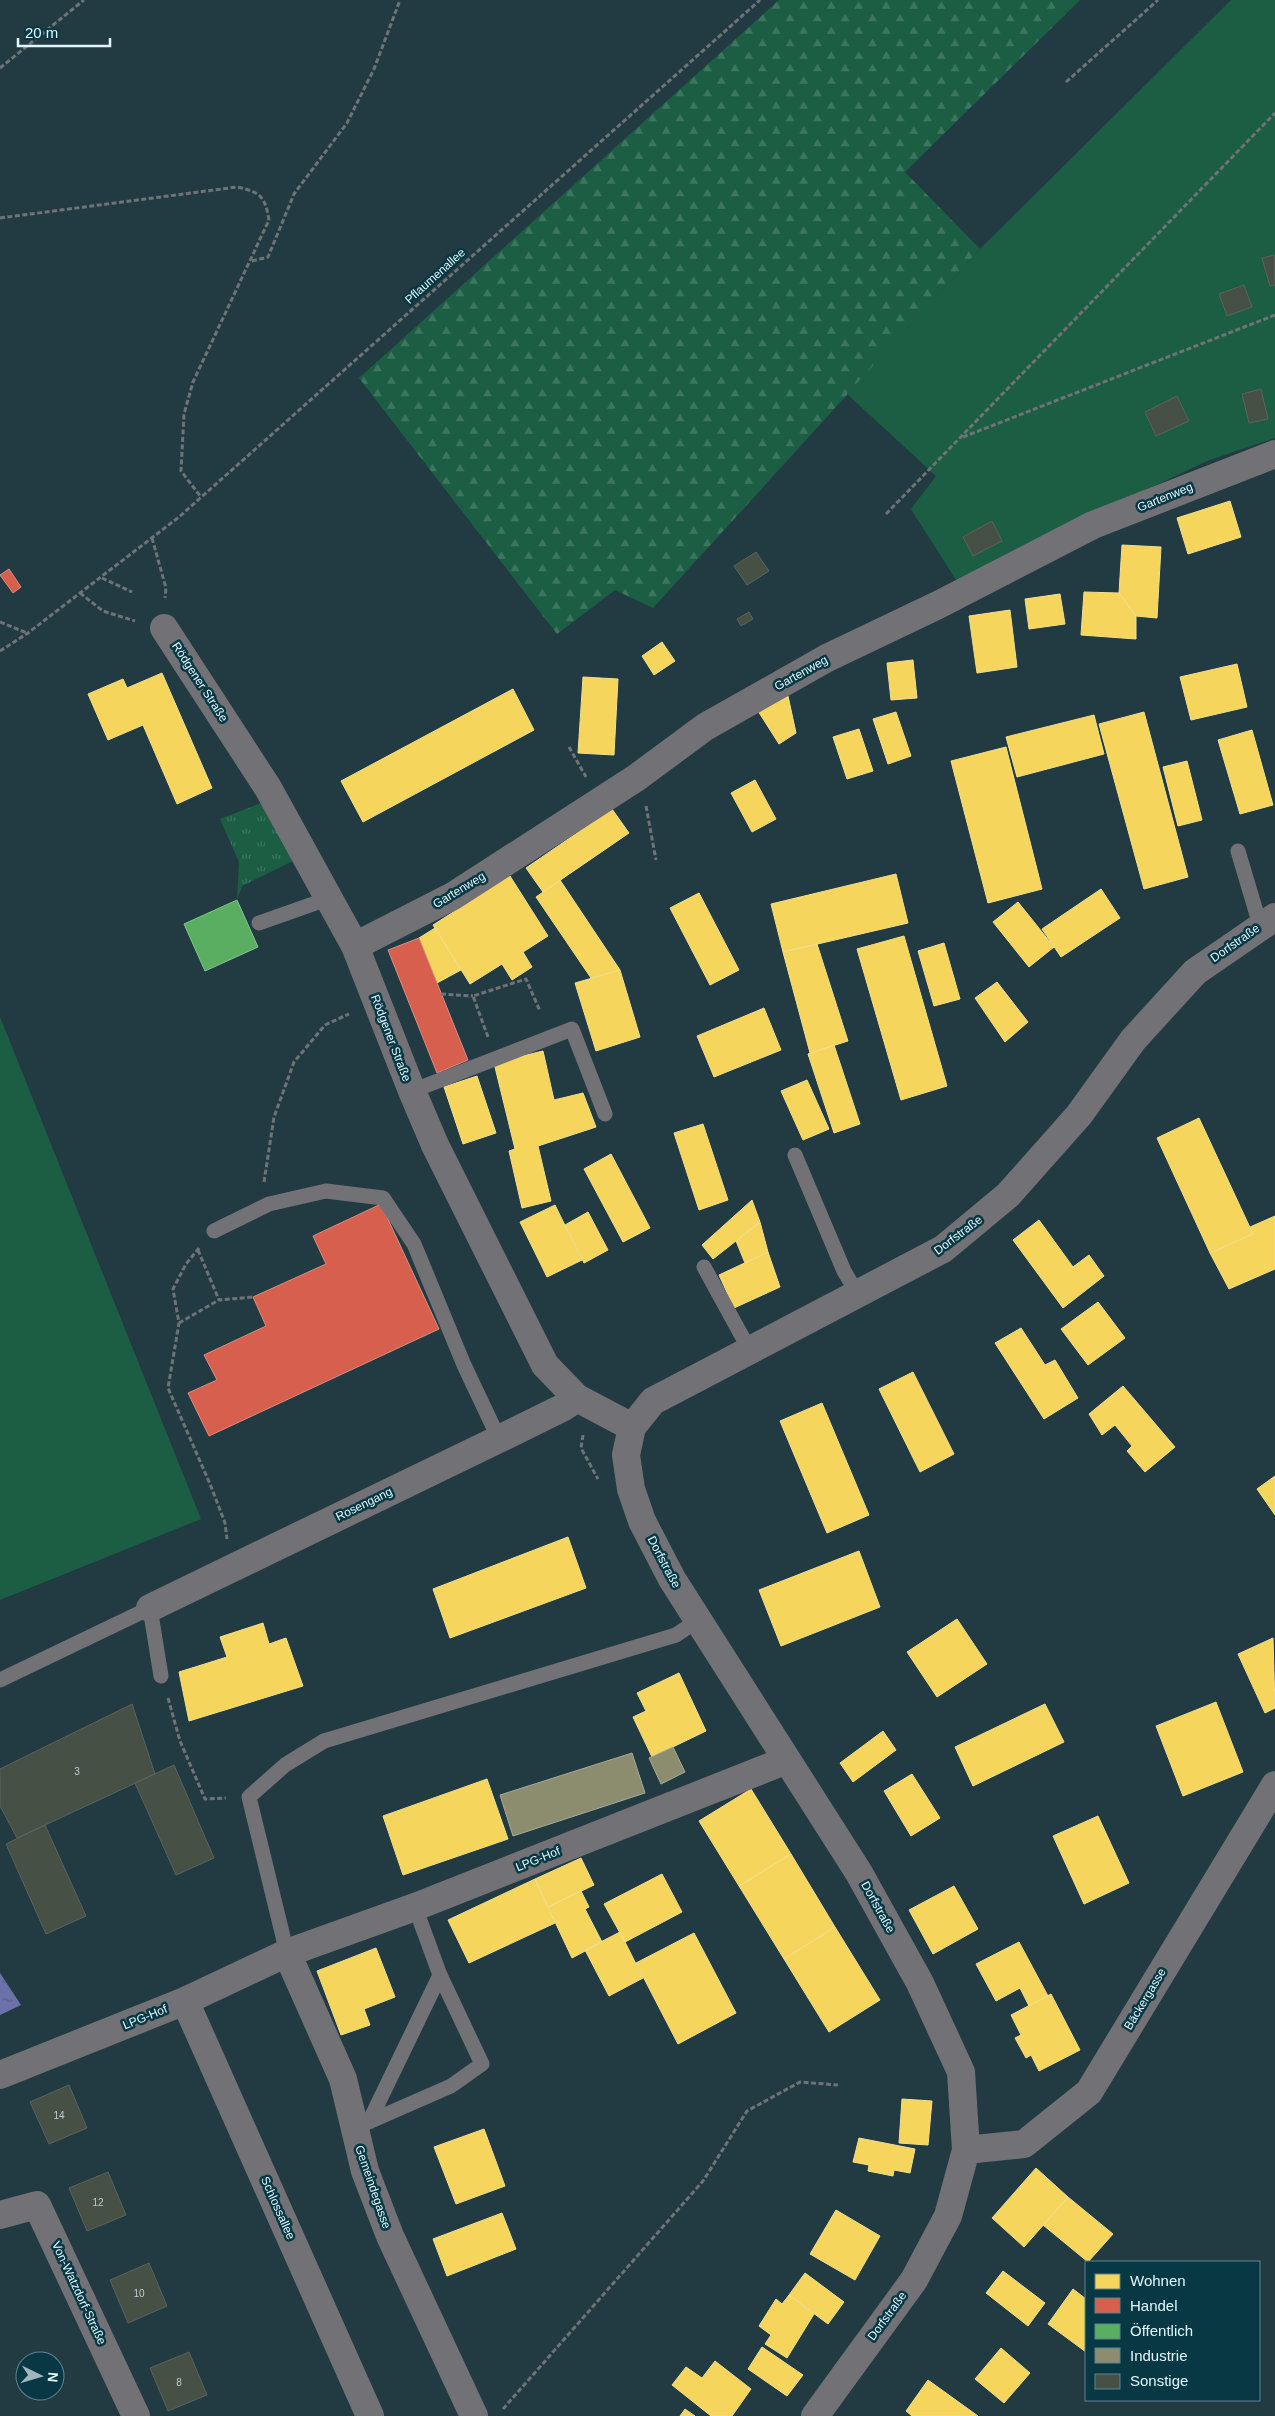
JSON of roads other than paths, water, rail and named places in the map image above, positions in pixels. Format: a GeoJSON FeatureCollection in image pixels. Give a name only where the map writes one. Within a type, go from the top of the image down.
{"type":"FeatureCollection","features":[{"type":"Feature","properties":{"kind":"street","name":"Gartenweg"},"geometry":{"type":"LineString","coordinates":[[355,946],[453,896],[636,778],[705,726],[827,658],[938,605],[1094,526],[1275,454]]}},
{"type":"Feature","properties":{"kind":"street","name":"Rödgener Straße"},"geometry":{"type":"LineString","coordinates":[[164,628],[268,788],[355,946],[435,1144],[545,1365],[577,1398],[632,1428]]}},
{"type":"Feature","properties":{"kind":"street","name":"Dorfstraße"},"geometry":{"type":"LineString","coordinates":[[815,2416],[914,2280],[948,2216],[966,2150],[961,2072],[920,1984],[859,1873],[758,1711],[672,1579],[642,1521],[631,1489],[626,1455],[632,1428],[653,1401],[943,1248],[1008,1195],[1079,1115],[1132,1040],[1194,972],[1268,921]]}},
{"type":"Feature","properties":{"kind":"street","name":"Rosengang"},"geometry":{"type":"LineString","coordinates":[[150,1608],[499,1439],[562,1408],[577,1398]]}},
{"type":"Feature","properties":{"kind":"street","name":"LPG-Hof"},"geometry":{"type":"LineString","coordinates":[[0,2075],[185,2001],[287,1952],[415,1907],[787,1760]]}},
{"type":"Feature","properties":{"kind":"street","name":"Bäckergasse"},"geometry":{"type":"LineString","coordinates":[[966,2150],[1024,2144],[1089,2092],[1275,1785]]}},
{"type":"Feature","properties":{"kind":"street","name":"Gemeindegasse"},"geometry":{"type":"LineString","coordinates":[[287,1952],[362,2125],[365,2171],[390,2236],[484,2414]]}},
{"type":"Feature","properties":{"kind":"street","name":"Schlossallee"},"geometry":{"type":"LineString","coordinates":[[185,2001],[370,2416]]}},
{"type":"Feature","properties":{"kind":"street","name":"Von-Watzdorf-Straße"},"geometry":{"type":"LineString","coordinates":[[0,2215],[37,2205],[136,2416]]}},
{"type":"Feature","properties":{"kind":"lane"},"geometry":{"type":"LineString","coordinates":[[1238,851],[1268,921]]}},
{"type":"Feature","properties":{"kind":"lane"},"geometry":{"type":"LineString","coordinates":[[259,923],[330,898]]}},
{"type":"Feature","properties":{"kind":"lane"},"geometry":{"type":"LineString","coordinates":[[412,1091],[572,1028],[605,1114]]}},
{"type":"Feature","properties":{"kind":"lane"},"geometry":{"type":"LineString","coordinates":[[795,1156],[844,1271],[857,1293]]}},
{"type":"Feature","properties":{"kind":"lane"},"geometry":{"type":"LineString","coordinates":[[214,1231],[269,1204],[326,1191],[383,1198],[414,1244],[464,1365],[499,1439]]}},
{"type":"Feature","properties":{"kind":"lane"},"geometry":{"type":"LineString","coordinates":[[704,1267],[749,1350]]}},
{"type":"Feature","properties":{"kind":"lane"},"geometry":{"type":"LineString","coordinates":[[0,1680],[150,1608],[161,1676]]}},
{"type":"Feature","properties":{"kind":"lane"},"geometry":{"type":"LineString","coordinates":[[287,1952],[249,1797],[285,1765],[324,1740],[676,1634],[698,1620]]}},
{"type":"Feature","properties":{"kind":"lane"},"geometry":{"type":"LineString","coordinates":[[362,2125],[451,2086],[482,2064],[440,1975],[415,1907]]}},
{"type":"Feature","properties":{"kind":"lane"},"geometry":{"type":"LineString","coordinates":[[362,2125],[440,1975]]}},
{"type":"Feature","properties":{"kind":"water"},"geometry":{"type":"Polygon","coordinates":[[[0,1973],[21,2005],[0,2015],[0,1973]]]}}]}
